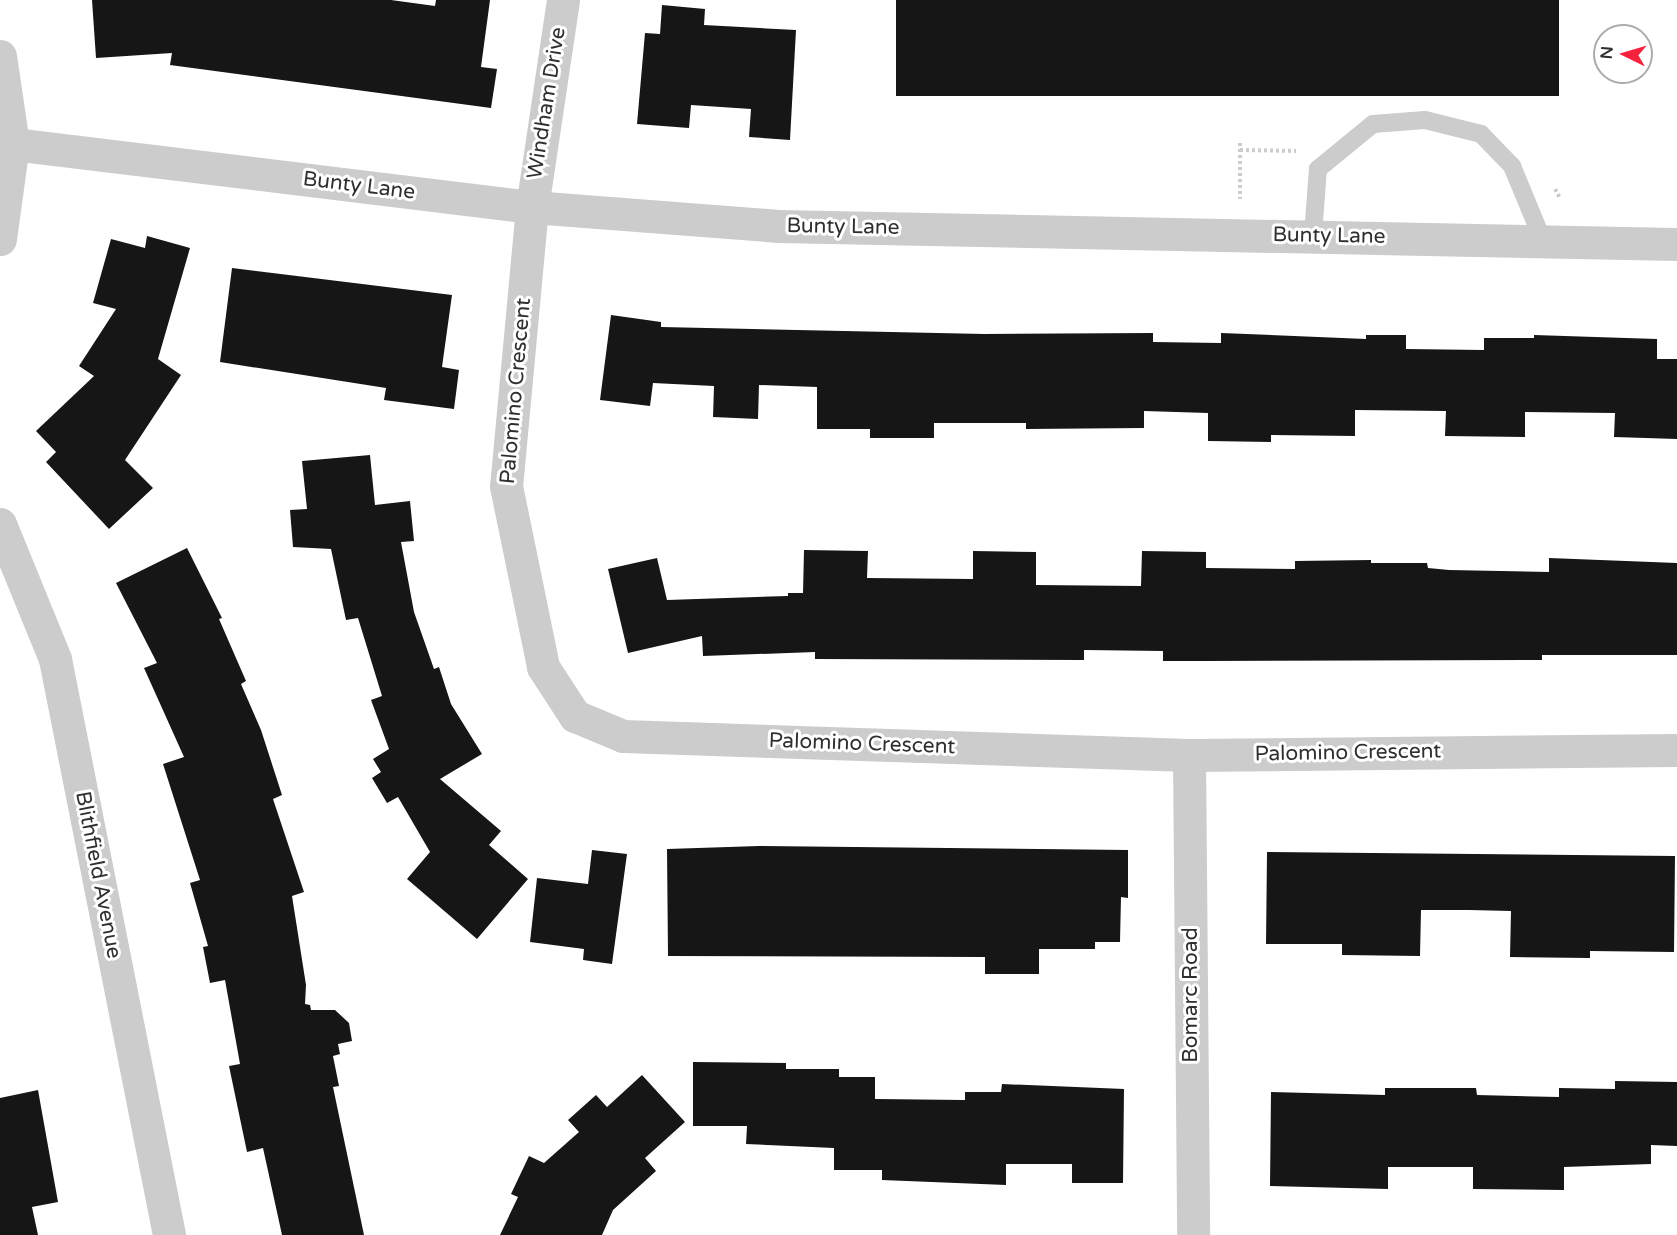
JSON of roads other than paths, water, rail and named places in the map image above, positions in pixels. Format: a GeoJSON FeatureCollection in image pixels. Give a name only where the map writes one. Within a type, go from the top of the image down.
{"type":"FeatureCollection","features":[{"type":"Feature","properties":{"kind":"street","name":"Windham Drive"},"geometry":{"type":"LineString","coordinates":[[532,207],[563,0]]}},
{"type":"Feature","properties":{"kind":"street"},"geometry":{"type":"LineString","coordinates":[[0,56],[13,144],[0,239]]}},
{"type":"Feature","properties":{"kind":"street","name":"Bunty Lane"},"geometry":{"type":"LineString","coordinates":[[13,144],[532,207],[778,226],[1677,244]]}},
{"type":"Feature","properties":{"kind":"street","name":"Palomino Crescent"},"geometry":{"type":"LineString","coordinates":[[532,207],[506,486],[543,667],[575,716],[623,736],[1189,754],[1677,750]]}},
{"type":"Feature","properties":{"kind":"street","name":"Blithfield Avenue"},"geometry":{"type":"LineString","coordinates":[[0,524],[55,659],[169,1235]]}},
{"type":"Feature","properties":{"kind":"street","name":"Bomarc Road"},"geometry":{"type":"LineString","coordinates":[[1189,754],[1193,1235]]}},
{"type":"Feature","properties":{"kind":"lane"},"geometry":{"type":"LineString","coordinates":[[1313,235],[1318,169],[1372,124],[1425,120],[1481,134],[1512,166],[1544,241]]}}]}
